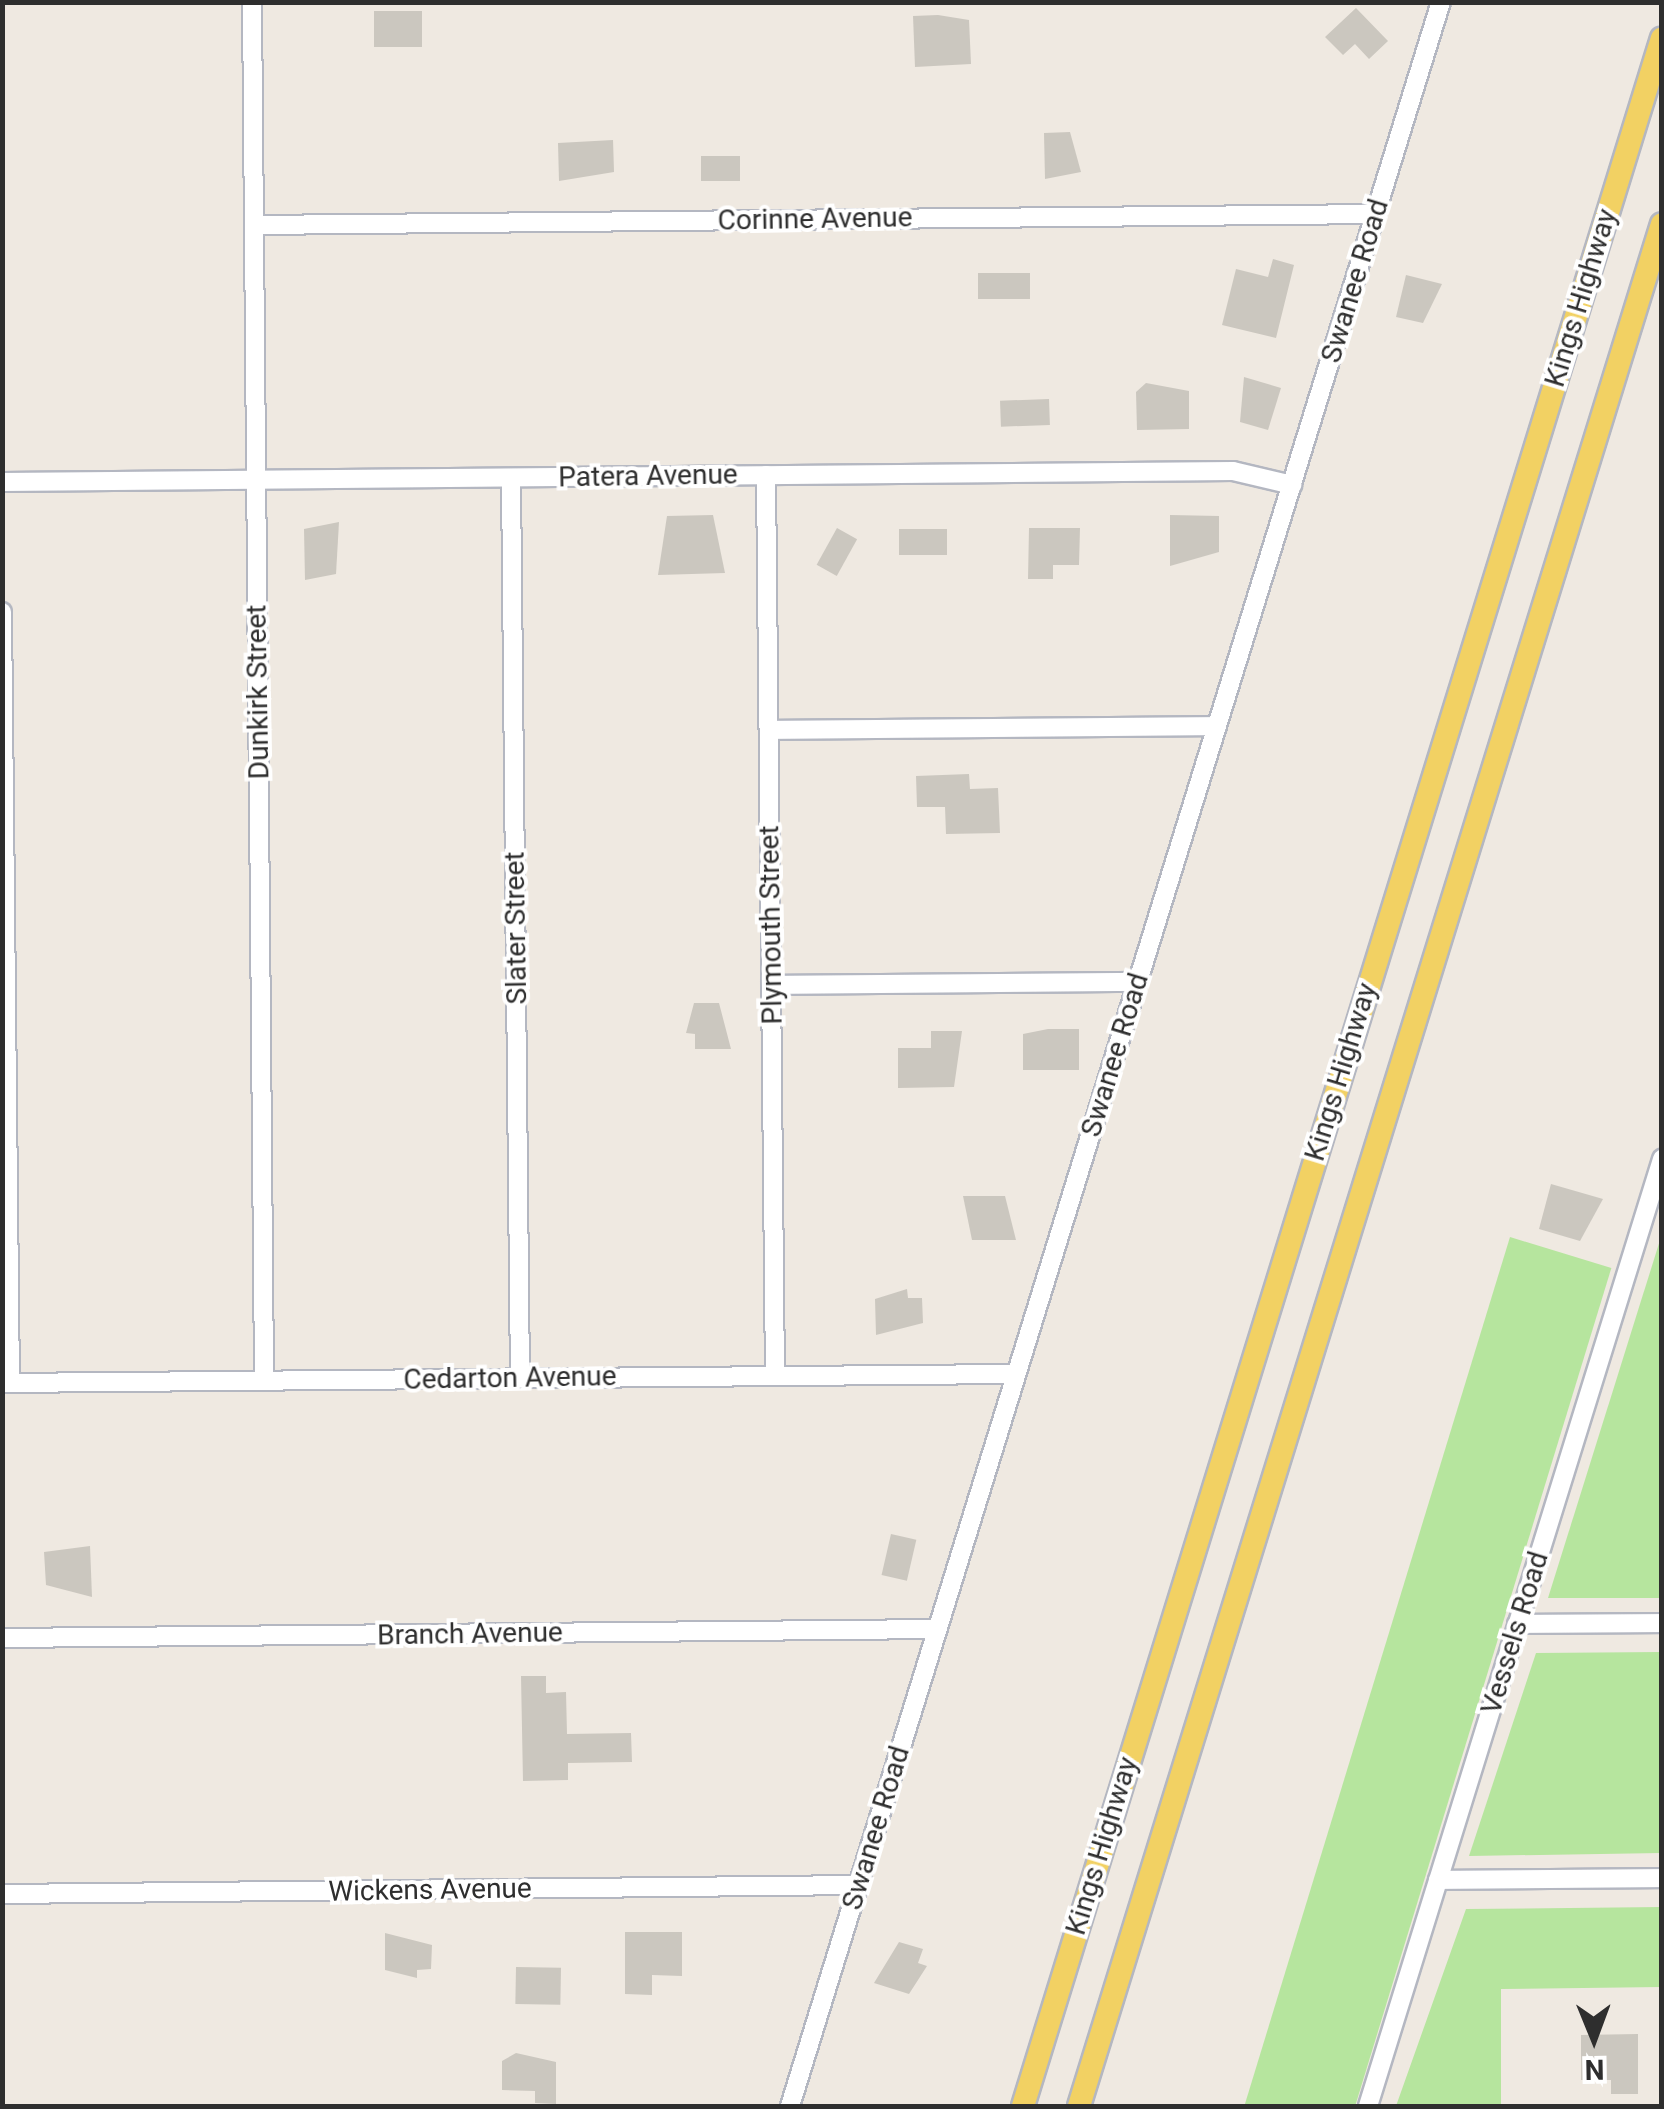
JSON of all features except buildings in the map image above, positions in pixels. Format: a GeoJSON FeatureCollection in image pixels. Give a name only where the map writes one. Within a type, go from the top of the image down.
{"type":"FeatureCollection","features":[{"type":"Feature","properties":{"kind":"main road","name":"Kings Highway"},"geometry":{"type":"LineString","coordinates":[[1023,2106],[1662,38]]}},
{"type":"Feature","properties":{"kind":"main road","name":"Kings Highway"},"geometry":{"type":"LineString","coordinates":[[1079,2106],[1662,224]]}},
{"type":"Feature","properties":{"kind":"street","name":"Dunkirk Street"},"geometry":{"type":"LineString","coordinates":[[252,2],[264,1381]]}},
{"type":"Feature","properties":{"kind":"street","name":"Swanee Road"},"geometry":{"type":"LineString","coordinates":[[790,2106],[1441,2]]}},
{"type":"Feature","properties":{"kind":"street","name":"Corinne Avenue"},"geometry":{"type":"LineString","coordinates":[[254,224],[1376,214]]}},
{"type":"Feature","properties":{"kind":"street","name":"Patera Avenue"},"geometry":{"type":"LineString","coordinates":[[2,482],[1233,471],[1292,484]]}},
{"type":"Feature","properties":{"kind":"street","name":"Plymouth Street"},"geometry":{"type":"LineString","coordinates":[[766,475],[774,1376]]}},
{"type":"Feature","properties":{"kind":"street","name":"Slater Street"},"geometry":{"type":"LineString","coordinates":[[512,478],[520,1378]]}},
{"type":"Feature","properties":{"kind":"street"},"geometry":{"type":"LineString","coordinates":[[2,612],[6,1383]]}},
{"type":"Feature","properties":{"kind":"street"},"geometry":{"type":"LineString","coordinates":[[769,730],[1217,726]]}},
{"type":"Feature","properties":{"kind":"street"},"geometry":{"type":"LineString","coordinates":[[771,985],[1138,982]]}},
{"type":"Feature","properties":{"kind":"street","name":"Vessels Road"},"geometry":{"type":"LineString","coordinates":[[1368,2106],[1662,1159]]}},
{"type":"Feature","properties":{"kind":"street","name":"Cedarton Avenue"},"geometry":{"type":"LineString","coordinates":[[6,1383],[1016,1374]]}},
{"type":"Feature","properties":{"kind":"street"},"geometry":{"type":"LineString","coordinates":[[1517,1624],[1662,1623]]}},
{"type":"Feature","properties":{"kind":"street","name":"Branch Avenue"},"geometry":{"type":"LineString","coordinates":[[2,1638],[937,1630]]}},
{"type":"Feature","properties":{"kind":"street"},"geometry":{"type":"LineString","coordinates":[[1438,1880],[1662,1878]]}},
{"type":"Feature","properties":{"kind":"street","name":"Wickens Avenue"},"geometry":{"type":"LineString","coordinates":[[2,1894],[858,1885]]}},
{"type":"Feature","properties":{"kind":"green space"},"geometry":{"type":"Polygon","coordinates":[[[1510,1237],[1611,1268],[1355,2106],[1244,2106],[1510,1237]]]}},
{"type":"Feature","properties":{"kind":"green space"},"geometry":{"type":"Polygon","coordinates":[[[1661,1237],[1661,1598],[1548,1598],[1661,1237]]]}},
{"type":"Feature","properties":{"kind":"green space"},"geometry":{"type":"Polygon","coordinates":[[[1661,1652],[1661,1853],[1469,1856],[1536,1653],[1661,1652]]]}},
{"type":"Feature","properties":{"kind":"green space"},"geometry":{"type":"Polygon","coordinates":[[[1661,1907],[1661,1987],[1501,1989],[1501,2106],[1396,2106],[1466,1909],[1661,1907]]]}}]}
